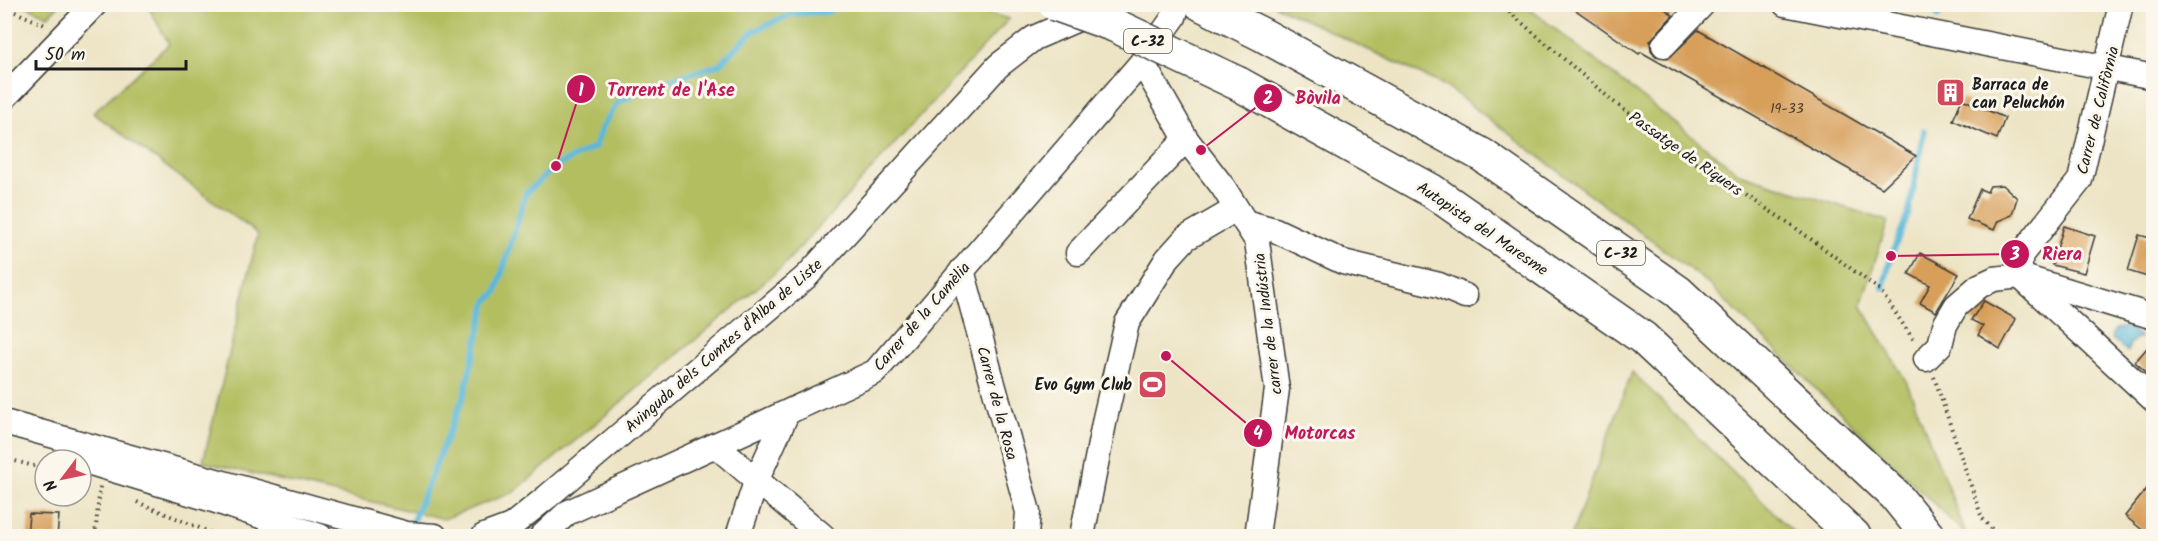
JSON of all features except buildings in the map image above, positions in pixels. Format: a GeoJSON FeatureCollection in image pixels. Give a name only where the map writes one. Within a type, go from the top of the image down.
{"type":"FeatureCollection","features":[{"type":"Feature","properties":{"kind":"highway","name":"Autopista del Maresme"},"geometry":{"type":"LineString","coordinates":[[1055,4],[1114,25],[1239,84],[1432,192],[1643,338],[1854,537]]}},
{"type":"Feature","properties":{"kind":"highway","name":"C-32"},"geometry":{"type":"LineString","coordinates":[[1201,4],[1263,35],[1482,155],[1678,292],[1895,495],[1928,537]]}},
{"type":"Feature","properties":{"kind":"street"},"geometry":{"type":"LineString","coordinates":[[4,98],[95,4]]}},
{"type":"Feature","properties":{"kind":"street","name":"Avinguda dels Comtes d'Alba de Liste"},"geometry":{"type":"LineString","coordinates":[[484,537],[511,526],[547,497],[807,276],[998,66],[1034,38],[1112,4]]}},
{"type":"Feature","properties":{"kind":"street","name":"Carrer de la Camèlia"},"geometry":{"type":"LineString","coordinates":[[542,537],[567,513],[875,372],[1142,62],[1174,17],[1178,4]]}},
{"type":"Feature","properties":{"kind":"street"},"geometry":{"type":"LineString","coordinates":[[1664,45],[1703,4]]}},
{"type":"Feature","properties":{"kind":"street"},"geometry":{"type":"LineString","coordinates":[[1785,4],[2154,77]]}},
{"type":"Feature","properties":{"kind":"street","name":"Carrer de Califòrnia"},"geometry":{"type":"LineString","coordinates":[[2019,276],[2020,256],[2080,180],[2121,4]]}},
{"type":"Feature","properties":{"kind":"street","name":"carrer de la Indústria"},"geometry":{"type":"LineString","coordinates":[[1142,62],[1186,139],[1257,240],[1278,389],[1257,537]]}},
{"type":"Feature","properties":{"kind":"street"},"geometry":{"type":"LineString","coordinates":[[1078,253],[1186,139]]}},
{"type":"Feature","properties":{"kind":"street"},"geometry":{"type":"LineString","coordinates":[[1082,537],[1105,418],[1127,323],[1167,259],[1186,238],[1241,215],[1343,262],[1439,285],[1465,296]]}},
{"type":"Feature","properties":{"kind":"street","name":"Carrer de la Rosa"},"geometry":{"type":"LineString","coordinates":[[962,270],[1028,512],[1026,537]]}},
{"type":"Feature","properties":{"kind":"street"},"geometry":{"type":"LineString","coordinates":[[1926,359],[1940,345],[1945,325],[1966,296],[1994,279],[2019,276],[2154,317]]}},
{"type":"Feature","properties":{"kind":"street"},"geometry":{"type":"LineString","coordinates":[[2019,276],[2154,400]]}},
{"type":"Feature","properties":{"kind":"street"},"geometry":{"type":"LineString","coordinates":[[738,537],[758,479],[787,413]]}},
{"type":"Feature","properties":{"kind":"street"},"geometry":{"type":"LineString","coordinates":[[4,423],[407,534]]}},
{"type":"Feature","properties":{"kind":"street"},"geometry":{"type":"LineString","coordinates":[[4,437],[41,448]]}},
{"type":"Feature","properties":{"kind":"street"},"geometry":{"type":"LineString","coordinates":[[715,445],[758,479],[823,537]]}},
{"type":"Feature","properties":{"kind":"street"},"geometry":{"type":"LineString","coordinates":[[93,464],[210,499],[290,530],[320,537]]}},
{"type":"Feature","properties":{"kind":"street"},"geometry":{"type":"LineString","coordinates":[[160,465],[172,477],[277,508],[290,530]]}},
{"type":"Feature","properties":{"kind":"street"},"geometry":{"type":"LineString","coordinates":[[210,499],[253,523],[263,537]]}},
{"type":"Feature","properties":{"kind":"street"},"geometry":{"type":"LineString","coordinates":[[290,530],[306,518],[352,529],[435,537]]}},
{"type":"Feature","properties":{"kind":"path","name":"Passatge de Riquers"},"geometry":{"type":"LineString","coordinates":[[1500,4],[1614,102],[1692,160],[1793,226],[1880,290],[1931,366],[1982,518],[1998,537]]}},
{"type":"Feature","properties":{"kind":"path"},"geometry":{"type":"LineString","coordinates":[[4,7],[64,36]]}},
{"type":"Feature","properties":{"kind":"path"},"geometry":{"type":"LineString","coordinates":[[4,18],[12,11]]}},
{"type":"Feature","properties":{"kind":"path"},"geometry":{"type":"LineString","coordinates":[[4,458],[33,466]]}},
{"type":"Feature","properties":{"kind":"path"},"geometry":{"type":"LineString","coordinates":[[94,483],[111,491]]}},
{"type":"Feature","properties":{"kind":"path"},"geometry":{"type":"LineString","coordinates":[[96,537],[100,486]]}},
{"type":"Feature","properties":{"kind":"path"},"geometry":{"type":"LineString","coordinates":[[133,500],[219,537]]}},
{"type":"Feature","properties":{"kind":"green space"},"geometry":{"type":"Polygon","coordinates":[[[956,4],[1009,19],[782,267],[514,492],[444,519],[203,462],[258,234],[93,113],[169,44],[147,5],[956,4]]]}},
{"type":"Feature","properties":{"kind":"green space"},"geometry":{"type":"Polygon","coordinates":[[[24,5],[59,5],[48,16],[24,5]]]}},
{"type":"Feature","properties":{"kind":"green space"},"geometry":{"type":"Polygon","coordinates":[[[1274,5],[1521,5],[1531,10],[1740,174],[1888,221],[1861,305],[1907,383],[1967,536],[1704,280],[1445,86],[1274,5]]]}},
{"type":"Feature","properties":{"kind":"green space"},"geometry":{"type":"Polygon","coordinates":[[[1632,372],[1797,536],[1571,536],[1632,372]]]}},
{"type":"Feature","properties":{"kind":"water"},"geometry":{"type":"Polygon","coordinates":[[[2126,327],[2141,337],[2130,343],[2128,352],[2112,339],[2112,334],[2116,329],[2126,327]]]}},
{"type":"Feature","properties":{"kind":"waterway"},"geometry":{"type":"LineString","coordinates":[[412,523],[463,398],[487,301],[496,293],[526,193],[556,166],[595,147],[602,127],[618,103],[650,86],[718,65],[754,31],[792,14],[829,12],[835,4]]}},
{"type":"Feature","properties":{"kind":"waterway"},"geometry":{"type":"LineString","coordinates":[[1938,16],[1947,4]]}},
{"type":"Feature","properties":{"kind":"waterway"},"geometry":{"type":"LineString","coordinates":[[1883,288],[1891,256],[1909,212],[1924,131]]}},
{"type":"Feature","properties":{"kind":"place","name":"Barraca de can Peluchón"},"geometry":{"type":"Point","coordinates":[1951,93]}},
{"type":"Feature","properties":{"kind":"place","name":"Bòvila"},"geometry":{"type":"Point","coordinates":[1201,150]}},
{"type":"Feature","properties":{"kind":"place","name":"Torrent de l'Ase"},"geometry":{"type":"Point","coordinates":[556,166]}},
{"type":"Feature","properties":{"kind":"place","name":"Riera"},"geometry":{"type":"Point","coordinates":[1891,256]}},
{"type":"Feature","properties":{"kind":"place","name":"Motorcas"},"geometry":{"type":"Point","coordinates":[1166,356]}},
{"type":"Feature","properties":{"kind":"place","name":"Evo Gym Club"},"geometry":{"type":"Point","coordinates":[1153,384]}}]}
